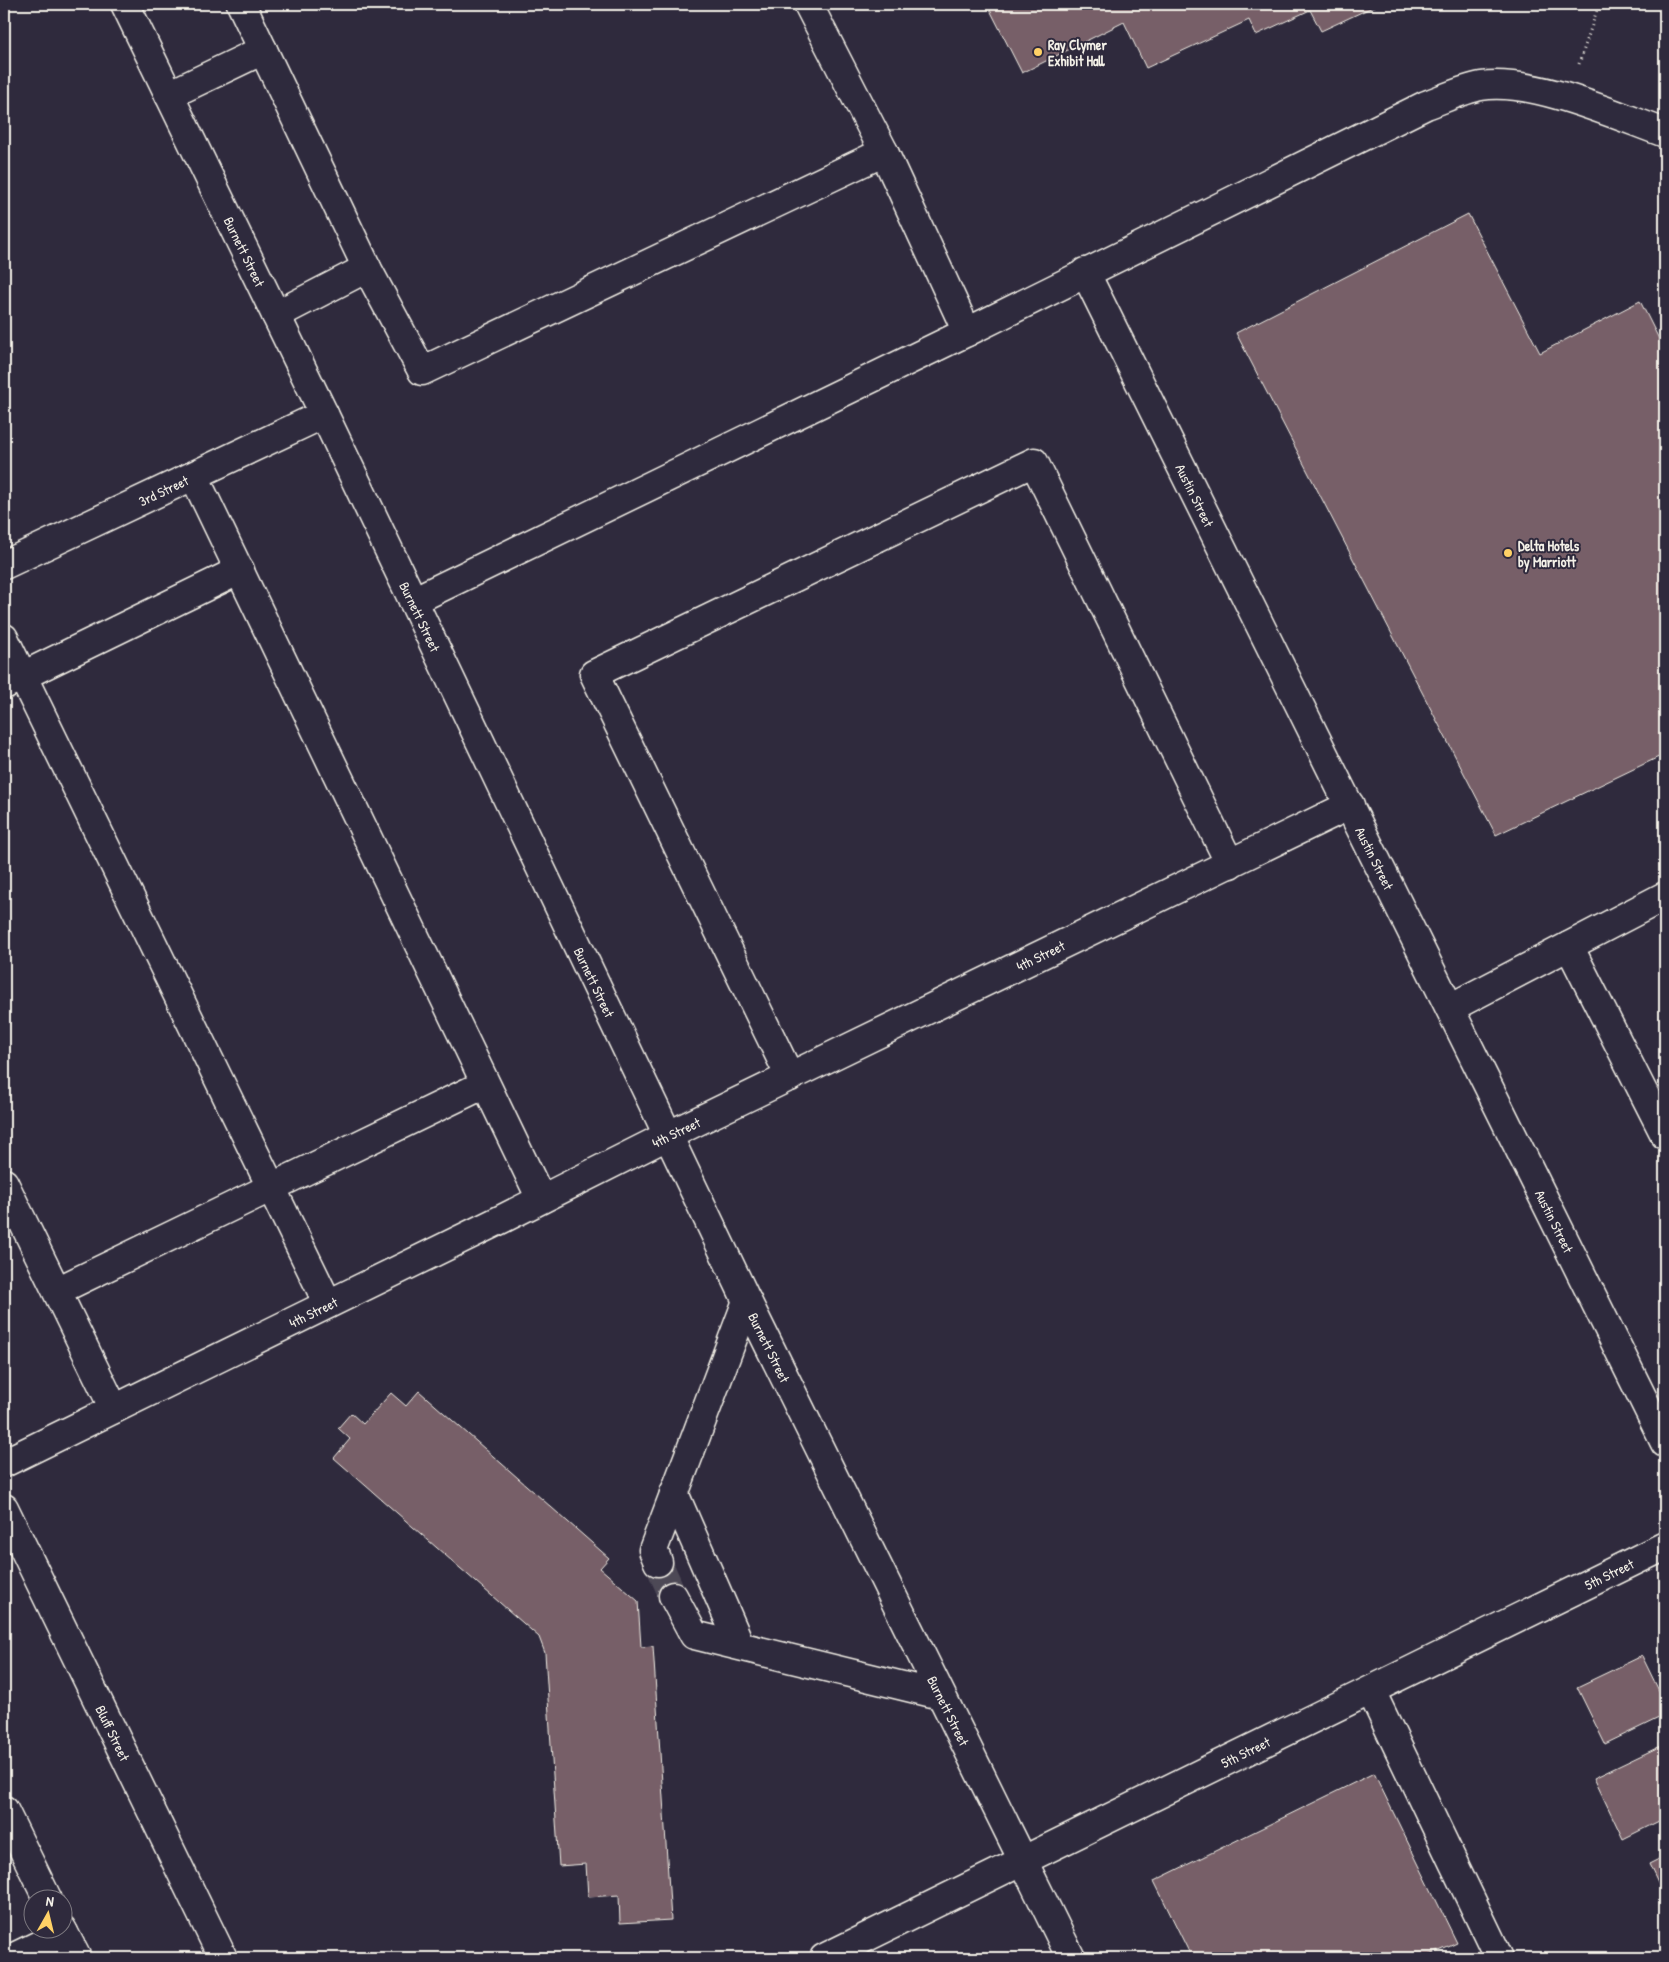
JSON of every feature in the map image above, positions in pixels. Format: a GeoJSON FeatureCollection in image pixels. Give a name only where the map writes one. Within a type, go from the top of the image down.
{"type":"FeatureCollection","features":[{"type":"Feature","properties":{"kind":"street","name":"Burnett Street"},"geometry":{"type":"LineString","coordinates":[[125,4],[324,414],[667,1136],[940,1695],[1071,1958]]}},
{"type":"Feature","properties":{"kind":"street"},"geometry":{"type":"LineString","coordinates":[[241,4],[367,268],[422,371],[884,152]]}},
{"type":"Feature","properties":{"kind":"street"},"geometry":{"type":"LineString","coordinates":[[808,4],[884,152],[967,332]]}},
{"type":"Feature","properties":{"kind":"street"},"geometry":{"type":"LineString","coordinates":[[169,95],[263,50]]}},
{"type":"Feature","properties":{"kind":"street"},"geometry":{"type":"LineString","coordinates":[[413,602],[967,332],[1426,104],[1480,86],[1521,86],[1568,98],[1665,133]]}},
{"type":"Feature","properties":{"kind":"street"},"geometry":{"type":"LineString","coordinates":[[276,315],[367,268]]}},
{"type":"Feature","properties":{"kind":"street","name":"Austin Street"},"geometry":{"type":"LineString","coordinates":[[1085,272],[1665,1443]]}},
{"type":"Feature","properties":{"kind":"street","name":"3rd Street"},"geometry":{"type":"LineString","coordinates":[[4,565],[324,414]]}},
{"type":"Feature","properties":{"kind":"street"},"geometry":{"type":"LineString","coordinates":[[790,1077],[594,674],[1034,462],[1230,864]]}},
{"type":"Feature","properties":{"kind":"street"},"geometry":{"type":"LineString","coordinates":[[194,476],[541,1199]]}},
{"type":"Feature","properties":{"kind":"street"},"geometry":{"type":"LineString","coordinates":[[13,680],[240,570]]}},
{"type":"Feature","properties":{"kind":"street"},"geometry":{"type":"LineString","coordinates":[[4,638],[13,680],[328,1304]]}},
{"type":"Feature","properties":{"kind":"street","name":"4th Street"},"geometry":{"type":"LineString","coordinates":[[4,1463],[667,1136],[1350,805]]}},
{"type":"Feature","properties":{"kind":"street"},"geometry":{"type":"LineString","coordinates":[[1450,1008],[1665,896]]}},
{"type":"Feature","properties":{"kind":"street"},"geometry":{"type":"LineString","coordinates":[[1569,946],[1665,1135]]}},
{"type":"Feature","properties":{"kind":"street"},"geometry":{"type":"LineString","coordinates":[[57,1291],[485,1084]]}},
{"type":"Feature","properties":{"kind":"street"},"geometry":{"type":"LineString","coordinates":[[4,1183],[114,1409]]}},
{"type":"Feature","properties":{"kind":"street"},"geometry":{"type":"LineString","coordinates":[[658,1562],[653,1550],[747,1301]]}},
{"type":"Feature","properties":{"kind":"street"},"geometry":{"type":"LineString","coordinates":[[674,1493],[740,1645]]}},
{"type":"Feature","properties":{"kind":"street","name":"Bluff Street"},"geometry":{"type":"LineString","coordinates":[[4,1508],[223,1958]]}},
{"type":"Feature","properties":{"kind":"street","name":"5th Street"},"geometry":{"type":"LineString","coordinates":[[824,1958],[1665,1546]]}},
{"type":"Feature","properties":{"kind":"street"},"geometry":{"type":"LineString","coordinates":[[673,1596],[694,1635],[940,1695]]}},
{"type":"Feature","properties":{"kind":"street"},"geometry":{"type":"LineString","coordinates":[[1371,1691],[1499,1958]]}},
{"type":"Feature","properties":{"kind":"street"},"geometry":{"type":"LineString","coordinates":[[4,1810],[43,1890]]}},
{"type":"Feature","properties":{"kind":"street"},"geometry":{"type":"LineString","coordinates":[[12,1958],[46,1940]]}},
{"type":"Feature","properties":{"kind":"street"},"geometry":{"type":"LineString","coordinates":[[68,1940],[77,1958]]}},
{"type":"Feature","properties":{"kind":"path"},"geometry":{"type":"LineString","coordinates":[[1568,98],[1598,4]]}},
{"type":"Feature","properties":{"kind":"building","name":"Ray Clymer Exhibit Hall"},"geometry":{"type":"Polygon","coordinates":[[[987,4],[1379,4],[1321,31],[1310,10],[1256,35],[1249,20],[1146,68],[1124,22],[1022,73],[987,4]]]}},
{"type":"Feature","properties":{"kind":"building","name":"Delta Hotels by Marriott"},"geometry":{"type":"Polygon","coordinates":[[[1468,214],[1540,353],[1640,301],[1665,351],[1665,754],[1496,835],[1236,333],[1468,214]]]}},
{"type":"Feature","properties":{"kind":"building"},"geometry":{"type":"Polygon","coordinates":[[[419,1391],[609,1558],[600,1568],[638,1601],[641,1647],[653,1646],[671,1920],[620,1923],[619,1895],[588,1897],[586,1864],[559,1866],[545,1653],[539,1637],[334,1458],[350,1439],[338,1428],[351,1413],[363,1424],[391,1393],[406,1406],[419,1391]]]}},
{"type":"Feature","properties":{"kind":"building"},"geometry":{"type":"Polygon","coordinates":[[[1642,1656],[1665,1703],[1665,1715],[1605,1744],[1577,1687],[1642,1656]]]}},
{"type":"Feature","properties":{"kind":"building"},"geometry":{"type":"Polygon","coordinates":[[[1665,1744],[1665,1818],[1623,1839],[1594,1778],[1665,1744]]]}},
{"type":"Feature","properties":{"kind":"building"},"geometry":{"type":"Polygon","coordinates":[[[1374,1773],[1457,1943],[1424,1958],[1192,1958],[1154,1881],[1374,1773]]]}},
{"type":"Feature","properties":{"kind":"building"},"geometry":{"type":"Polygon","coordinates":[[[1665,1856],[1665,1898],[1649,1864],[1665,1856]]]}},
{"type":"Feature","properties":{"kind":"tunnel"},"geometry":{"type":"LineString","coordinates":[[658,1562],[673,1596]]}},
{"type":"Feature","properties":{"kind":"place","name":"Ray Clymer Exhibit Hall"},"geometry":{"type":"Point","coordinates":[1038,52]}},
{"type":"Feature","properties":{"kind":"place","name":"Delta Hotels by Marriott"},"geometry":{"type":"Point","coordinates":[1508,553]}}]}
